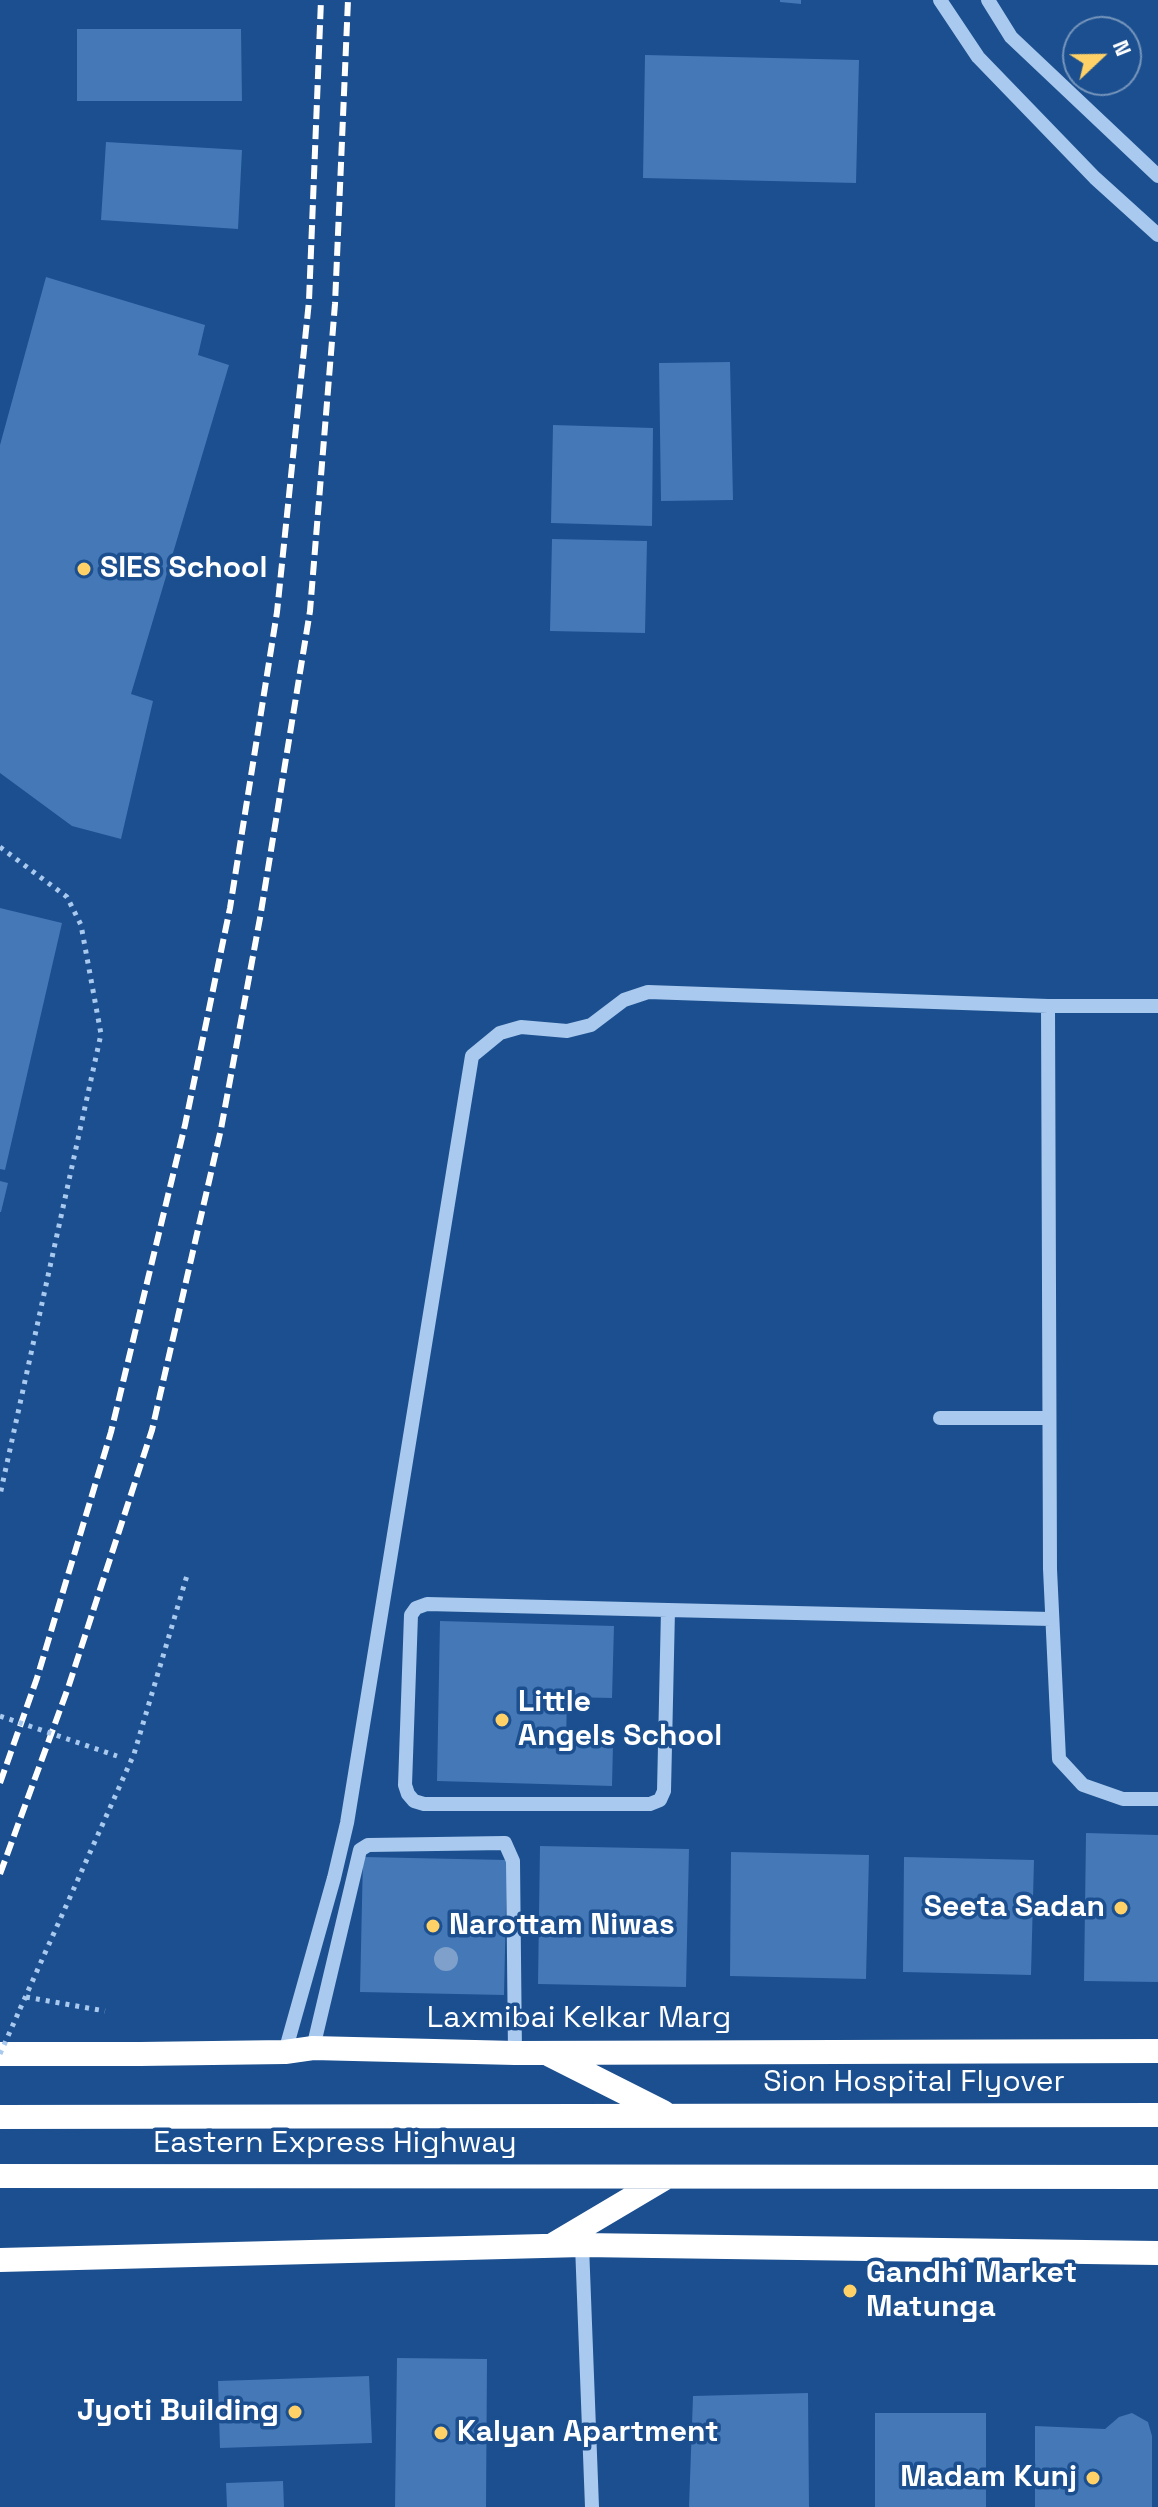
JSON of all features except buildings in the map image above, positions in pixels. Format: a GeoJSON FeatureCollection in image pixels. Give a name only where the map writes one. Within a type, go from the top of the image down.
{"type":"FeatureCollection","features":[{"type":"Feature","properties":{"kind":"highway","name":"Laxmibai Kelkar Marg"},"geometry":{"type":"LineString","coordinates":[[0,2054],[285,2052],[313,2048],[515,2053],[1158,2051]]}},
{"type":"Feature","properties":{"kind":"highway"},"geometry":{"type":"LineString","coordinates":[[544,2053],[669,2115]]}},
{"type":"Feature","properties":{"kind":"highway","name":"Sion Hospital Flyover"},"geometry":{"type":"LineString","coordinates":[[669,2115],[1158,2115]]}},
{"type":"Feature","properties":{"kind":"highway","name":"Eastern Express Highway"},"geometry":{"type":"LineString","coordinates":[[0,2117],[669,2115]]}},
{"type":"Feature","properties":{"kind":"highway","name":"Eastern Express Highway"},"geometry":{"type":"LineString","coordinates":[[0,2176],[669,2176]]}},
{"type":"Feature","properties":{"kind":"highway"},"geometry":{"type":"LineString","coordinates":[[553,2245],[669,2176],[1158,2177]]}},
{"type":"Feature","properties":{"kind":"highway"},"geometry":{"type":"LineString","coordinates":[[0,2260],[553,2245],[1158,2253]]}},
{"type":"Feature","properties":{"kind":"street"},"geometry":{"type":"LineString","coordinates":[[940,0],[978,57],[1095,178],[1158,235]]}},
{"type":"Feature","properties":{"kind":"street"},"geometry":{"type":"LineString","coordinates":[[988,0],[1011,37],[1158,176]]}},
{"type":"Feature","properties":{"kind":"street"},"geometry":{"type":"LineString","coordinates":[[285,2052],[341,1851],[472,1056],[500,1033],[521,1027],[567,1031],[591,1025],[624,1000],[648,992],[1048,1006],[1158,1006]]}},
{"type":"Feature","properties":{"kind":"street"},"geometry":{"type":"LineString","coordinates":[[1048,1006],[1051,1619],[1059,1759],[1083,1785],[1123,1799],[1158,1799]]}},
{"type":"Feature","properties":{"kind":"street"},"geometry":{"type":"LineString","coordinates":[[940,1418],[1049,1418]]}},
{"type":"Feature","properties":{"kind":"street"},"geometry":{"type":"LineString","coordinates":[[668,1610],[664,1791],[660,1800],[650,1804],[424,1804],[414,1801],[408,1794],[405,1785],[411,1615],[416,1608],[427,1604],[1051,1619]]}},
{"type":"Feature","properties":{"kind":"street"},"geometry":{"type":"LineString","coordinates":[[313,2048],[360,1850],[368,1845],[505,1843],[513,1861],[515,2053]]}},
{"type":"Feature","properties":{"kind":"street"},"geometry":{"type":"LineString","coordinates":[[582,2245],[592,2507]]}},
{"type":"Feature","properties":{"kind":"path"},"geometry":{"type":"LineString","coordinates":[[0,847],[67,897],[81,925],[101,1034],[0,1495]]}},
{"type":"Feature","properties":{"kind":"path"},"geometry":{"type":"LineString","coordinates":[[0,2054],[134,1754],[188,1572]]}},
{"type":"Feature","properties":{"kind":"path"},"geometry":{"type":"LineString","coordinates":[[0,1716],[117,1756]]}},
{"type":"Feature","properties":{"kind":"path"},"geometry":{"type":"LineString","coordinates":[[26,1997],[105,2011]]}},
{"type":"Feature","properties":{"kind":"railway"},"geometry":{"type":"LineString","coordinates":[[0,1783],[37,1678],[111,1432],[185,1125],[230,908],[277,612],[309,301],[321,0]]}},
{"type":"Feature","properties":{"kind":"railway"},"geometry":{"type":"LineString","coordinates":[[0,1874],[68,1688],[152,1430],[221,1129],[260,918],[310,611],[335,304],[348,0]]}},
{"type":"Feature","properties":{"kind":"place","name":"SIES School"},"geometry":{"type":"Point","coordinates":[84,569]}},
{"type":"Feature","properties":{"kind":"place","name":"Little Angels School"},"geometry":{"type":"Point","coordinates":[502,1720]}},
{"type":"Feature","properties":{"kind":"place","name":"Seeta Sadan"},"geometry":{"type":"Point","coordinates":[1121,1908]}},
{"type":"Feature","properties":{"kind":"place","name":"Narottam Niwas"},"geometry":{"type":"Point","coordinates":[433,1926]}},
{"type":"Feature","properties":{"kind":"place","name":"Gandhi Market Matunga"},"geometry":{"type":"Point","coordinates":[850,2291]}},
{"type":"Feature","properties":{"kind":"place","name":"Jyoti Building"},"geometry":{"type":"Point","coordinates":[295,2412]}},
{"type":"Feature","properties":{"kind":"place","name":"Kalyan Apartment"},"geometry":{"type":"Point","coordinates":[441,2433]}},
{"type":"Feature","properties":{"kind":"place","name":"Madam Kunj"},"geometry":{"type":"Point","coordinates":[1093,2478]}}]}
